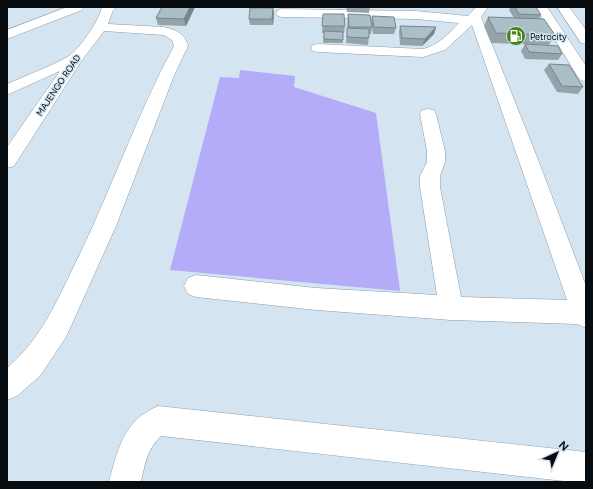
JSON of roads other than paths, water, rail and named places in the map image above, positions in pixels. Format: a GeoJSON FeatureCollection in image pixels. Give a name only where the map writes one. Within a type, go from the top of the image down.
{"type":"FeatureCollection","features":[{"type":"Feature","properties":{"kind":"main road"},"geometry":{"type":"LineString","coordinates":[[7,35],[78,7]]}},
{"type":"Feature","properties":{"kind":"main road"},"geometry":{"type":"LineString","coordinates":[[541,7],[586,78]]}},
{"type":"Feature","properties":{"kind":"main road"},"geometry":{"type":"LineString","coordinates":[[563,7],[586,40]]}},
{"type":"Feature","properties":{"kind":"main road","name":"MAJENGO ROAD"},"geometry":{"type":"LineString","coordinates":[[7,161],[76,58],[100,27],[106,8]]}},
{"type":"Feature","properties":{"kind":"main road"},"geometry":{"type":"LineString","coordinates":[[282,13],[416,15],[475,14]]}},
{"type":"Feature","properties":{"kind":"main road"},"geometry":{"type":"LineString","coordinates":[[318,48],[432,52],[438,50],[451,40],[475,14]]}},
{"type":"Feature","properties":{"kind":"main road"},"geometry":{"type":"LineString","coordinates":[[196,286],[316,299],[451,308],[586,313],[563,257],[475,14]]}},
{"type":"Feature","properties":{"kind":"main road"},"geometry":{"type":"LineString","coordinates":[[7,386],[30,366],[57,328],[105,226],[167,73],[181,46],[181,42],[174,34],[164,31],[100,27]]}},
{"type":"Feature","properties":{"kind":"main road"},"geometry":{"type":"LineString","coordinates":[[7,90],[76,58]]}},
{"type":"Feature","properties":{"kind":"main road"},"geometry":{"type":"LineString","coordinates":[[428,114],[436,151],[436,162],[430,176],[430,187],[451,308]]}},
{"type":"Feature","properties":{"kind":"main road"},"geometry":{"type":"LineString","coordinates":[[125,482],[134,448],[142,434],[150,425],[158,421],[586,468]]}},
{"type":"Feature","properties":{"kind":"place","name":"Petrocity"},"geometry":{"type":"Point","coordinates":[516,36]}}]}
